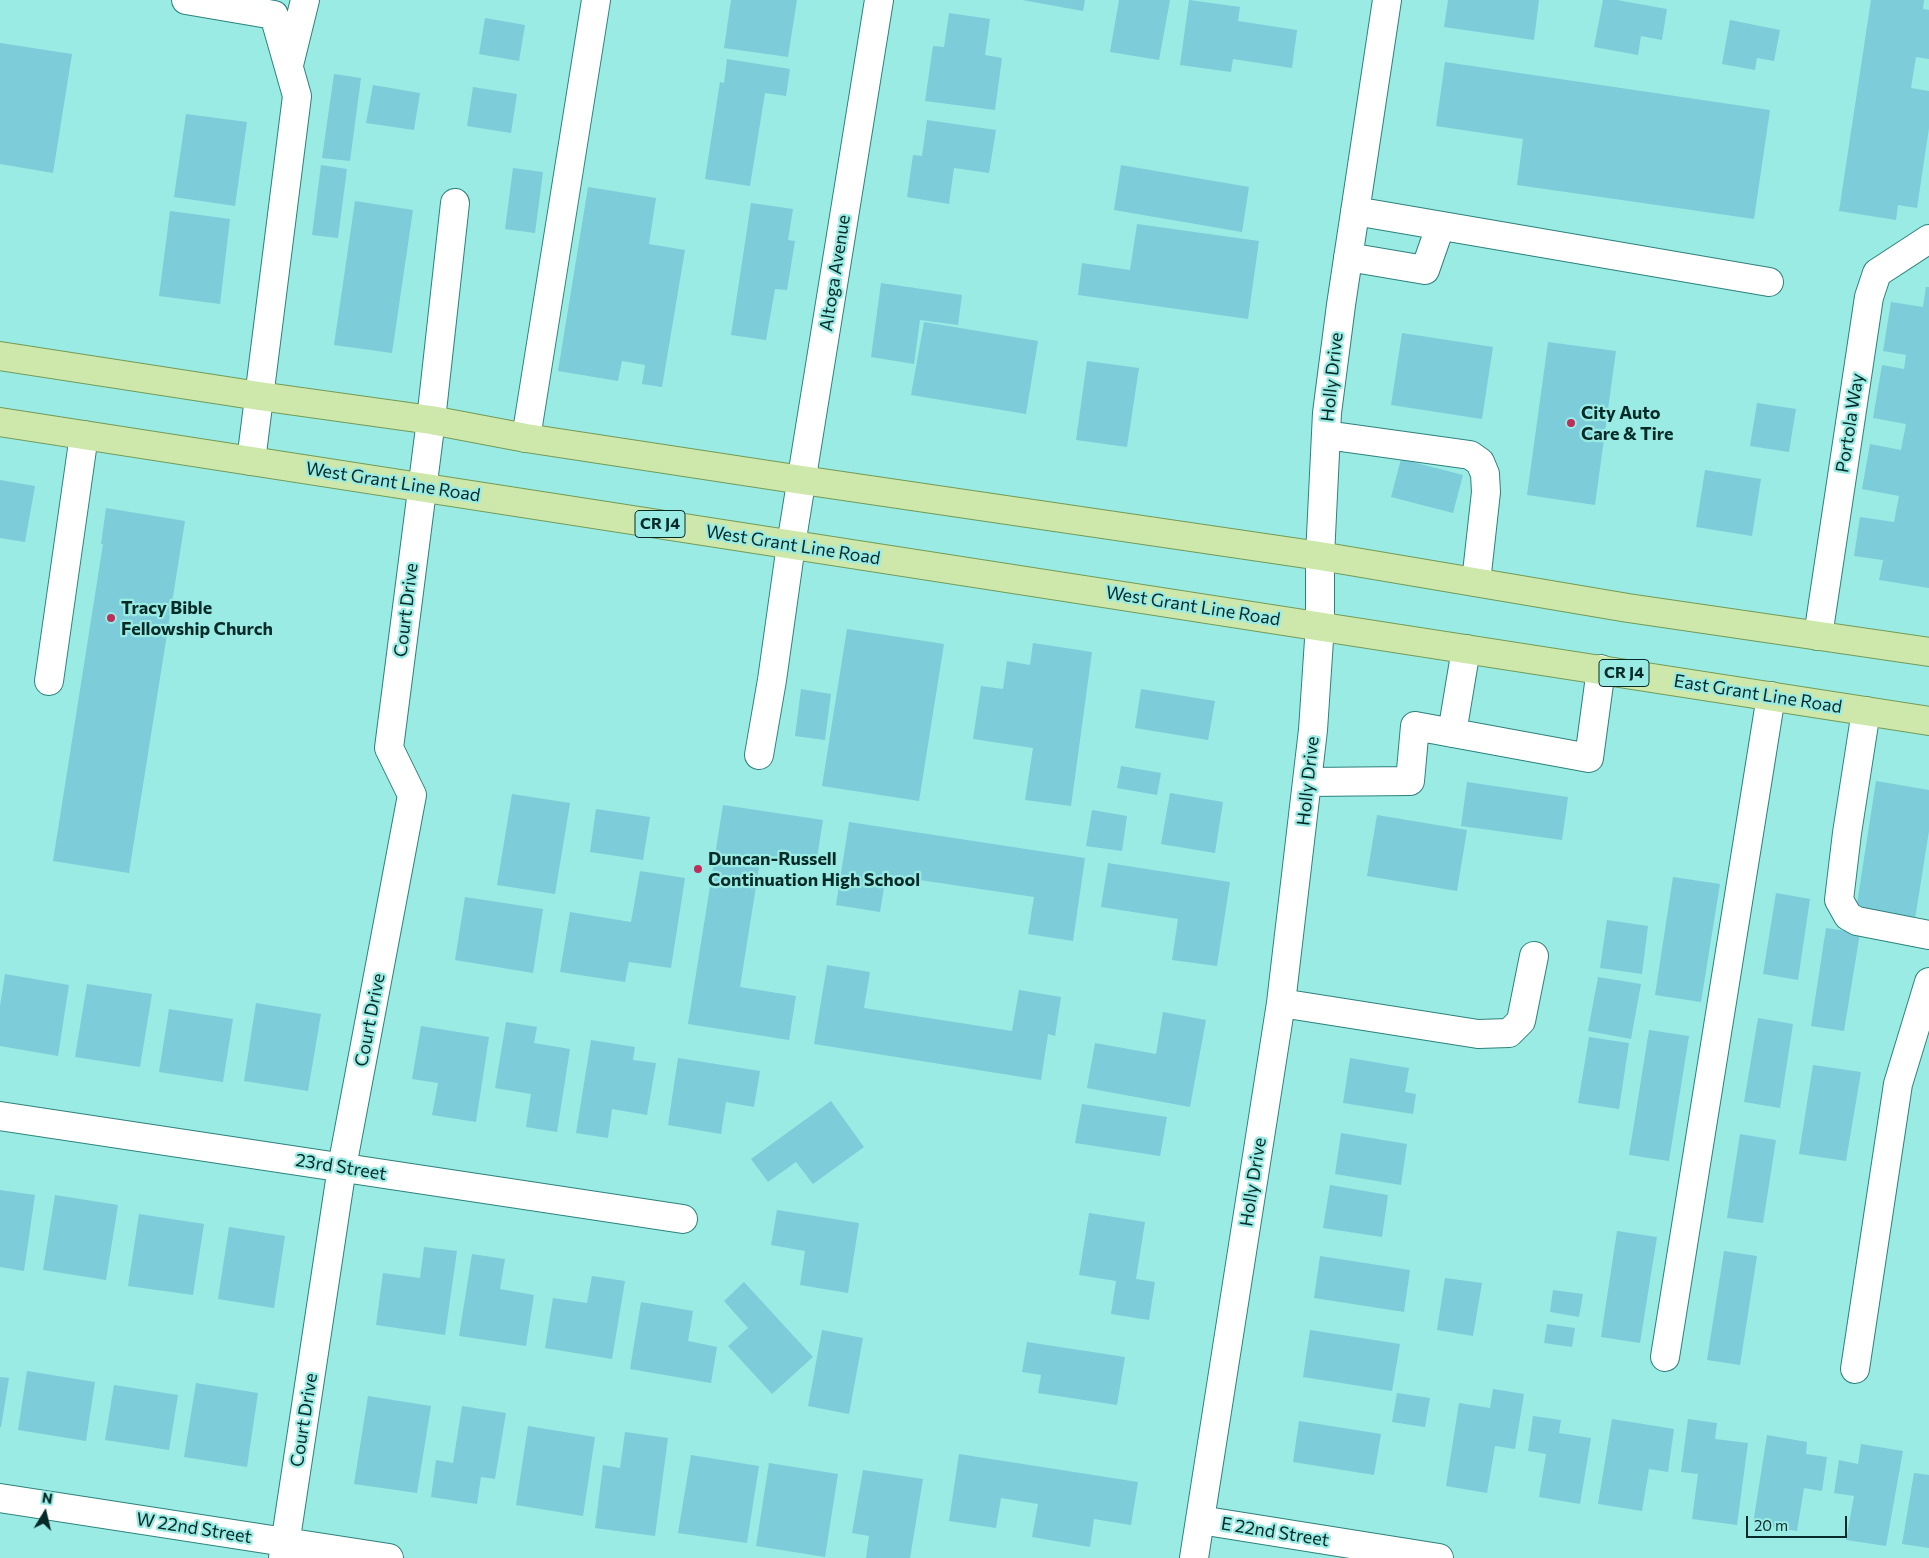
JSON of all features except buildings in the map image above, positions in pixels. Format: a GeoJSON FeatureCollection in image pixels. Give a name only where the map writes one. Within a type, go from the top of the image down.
{"type":"FeatureCollection","features":[{"type":"Feature","properties":{"kind":"main road"},"geometry":{"type":"LineString","coordinates":[[0,356],[259,396],[431,420],[526,438],[802,480],[1320,556],[1628,608],[1929,652]]}},
{"type":"Feature","properties":{"kind":"main road","name":"West Grant Line Road"},"geometry":{"type":"LineString","coordinates":[[0,422],[1320,625]]}},
{"type":"Feature","properties":{"kind":"main road","name":"East Grant Line Road"},"geometry":{"type":"LineString","coordinates":[[1320,625],[1929,721]]}},
{"type":"Feature","properties":{"kind":"street"},"geometry":{"type":"LineString","coordinates":[[186,0],[274,15],[297,96],[251,461]]}},
{"type":"Feature","properties":{"kind":"street"},"geometry":{"type":"LineString","coordinates":[[289,67],[305,0]]}},
{"type":"Feature","properties":{"kind":"street"},"geometry":{"type":"LineString","coordinates":[[526,438],[596,0]]}},
{"type":"Feature","properties":{"kind":"street","name":"Altoga Avenue"},"geometry":{"type":"LineString","coordinates":[[759,755],[879,0]]}},
{"type":"Feature","properties":{"kind":"street","name":"Holly Drive"},"geometry":{"type":"LineString","coordinates":[[1194,1558],[1281,1003],[1313,730],[1320,625],[1320,556],[1327,413],[1348,257],[1387,0]]}},
{"type":"Feature","properties":{"kind":"street","name":"Court Drive"},"geometry":{"type":"LineString","coordinates":[[285,1550],[342,1167],[412,796],[389,748],[431,420],[454,203]]}},
{"type":"Feature","properties":{"kind":"street"},"geometry":{"type":"LineString","coordinates":[[1355,211],[1769,282]]}},
{"type":"Feature","properties":{"kind":"street"},"geometry":{"type":"LineString","coordinates":[[1348,257],[1425,270],[1440,227]]}},
{"type":"Feature","properties":{"kind":"street","name":"Portola Way"},"geometry":{"type":"LineString","coordinates":[[1818,636],[1869,297],[1877,273],[1929,239]]}},
{"type":"Feature","properties":{"kind":"street"},"geometry":{"type":"LineString","coordinates":[[49,680],[84,435]]}},
{"type":"Feature","properties":{"kind":"street"},"geometry":{"type":"LineString","coordinates":[[1326,435],[1470,455],[1480,462],[1485,474],[1486,492],[1476,582]]}},
{"type":"Feature","properties":{"kind":"street"},"geometry":{"type":"LineString","coordinates":[[1452,733],[1466,649]]}},
{"type":"Feature","properties":{"kind":"street"},"geometry":{"type":"LineString","coordinates":[[1308,782],[1410,781],[1415,726],[1589,758],[1601,669]]}},
{"type":"Feature","properties":{"kind":"street"},"geometry":{"type":"LineString","coordinates":[[1665,1357],[1771,696]]}},
{"type":"Feature","properties":{"kind":"street"},"geometry":{"type":"LineString","coordinates":[[1866,711],[1847,833],[1839,900],[1848,916],[1857,922],[1929,935]]}},
{"type":"Feature","properties":{"kind":"street"},"geometry":{"type":"LineString","coordinates":[[1281,1003],[1478,1034],[1509,1033],[1521,1021],[1534,956]]}},
{"type":"Feature","properties":{"kind":"street"},"geometry":{"type":"LineString","coordinates":[[1856,1369],[1898,1084],[1929,982]]}},
{"type":"Feature","properties":{"kind":"street","name":"23rd Street"},"geometry":{"type":"LineString","coordinates":[[0,1116],[683,1219]]}},
{"type":"Feature","properties":{"kind":"street","name":"W 22nd Street"},"geometry":{"type":"LineString","coordinates":[[0,1498],[285,1550],[388,1558]]}},
{"type":"Feature","properties":{"kind":"street","name":"E 22nd Street"},"geometry":{"type":"LineString","coordinates":[[1200,1520],[1439,1558]]}},
{"type":"Feature","properties":{"kind":"place","name":"City Auto Care & Tire"},"geometry":{"type":"Point","coordinates":[1571,423]}},
{"type":"Feature","properties":{"kind":"place","name":"Tracy Bible Fellowship Church"},"geometry":{"type":"Point","coordinates":[111,618]}},
{"type":"Feature","properties":{"kind":"place","name":"Duncan-Russell Continuation High School"},"geometry":{"type":"Point","coordinates":[698,869]}}]}
